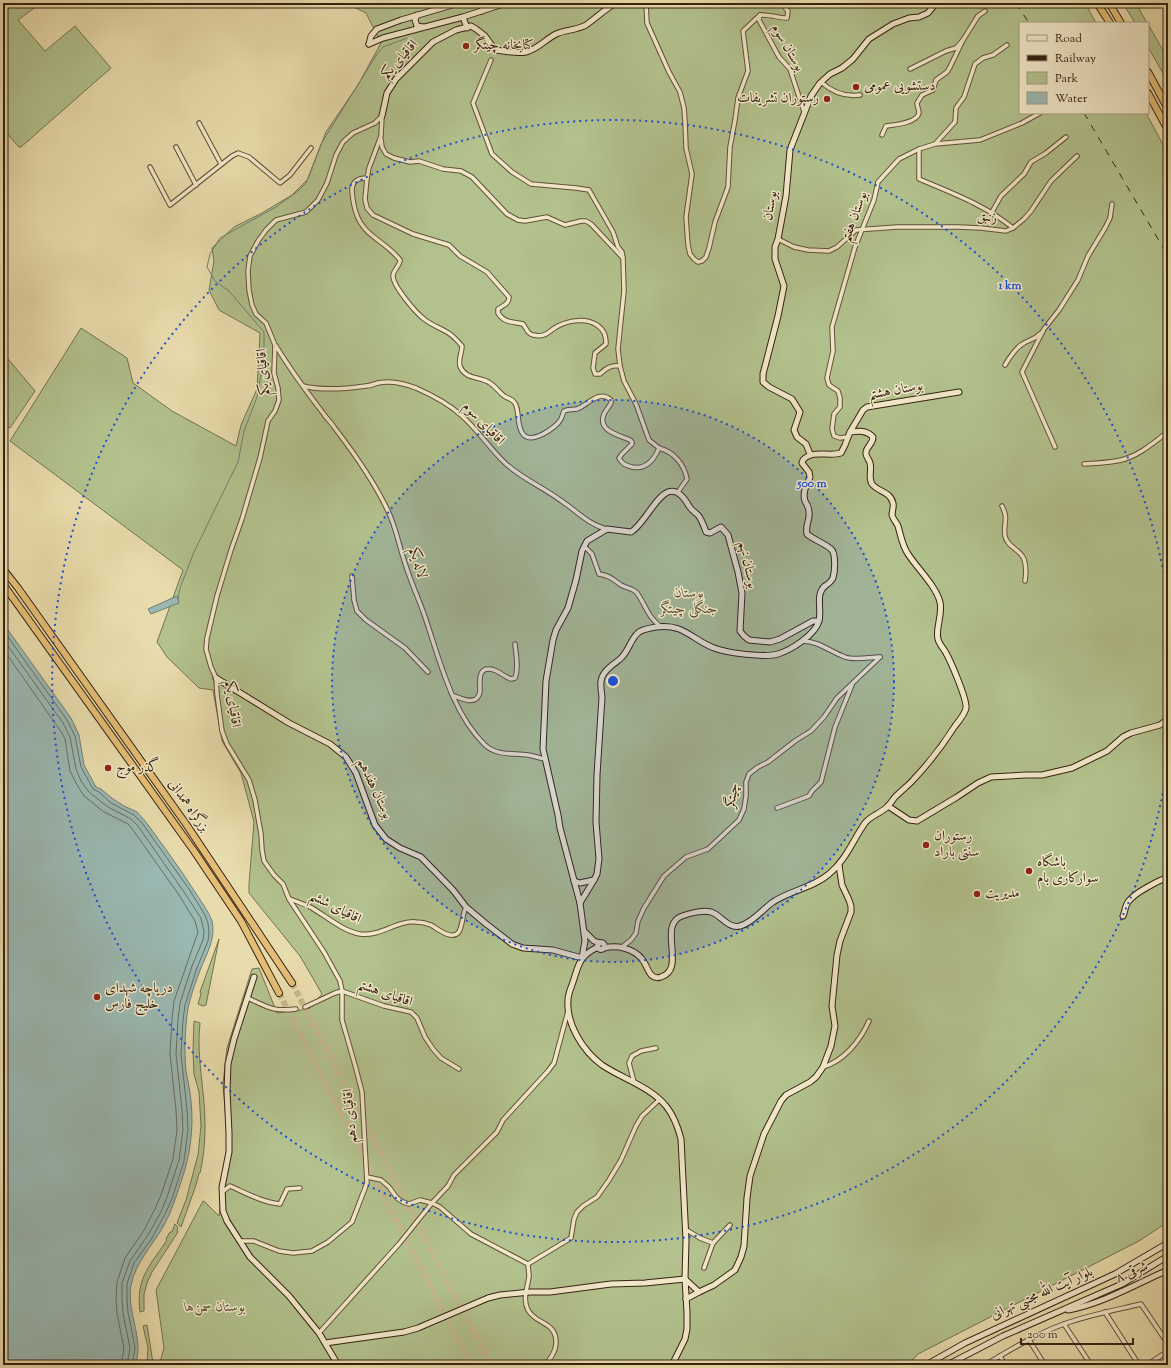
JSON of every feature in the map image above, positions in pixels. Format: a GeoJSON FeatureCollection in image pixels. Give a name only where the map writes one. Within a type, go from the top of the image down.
{"type":"FeatureCollection","features":[{"type":"Feature","properties":{"kind":"highway"},"geometry":{"type":"LineString","coordinates":[[1097,3],[1109,22]]}},
{"type":"Feature","properties":{"kind":"highway"},"geometry":{"type":"LineString","coordinates":[[1109,3],[1120,22]]}},
{"type":"Feature","properties":{"kind":"highway"},"geometry":{"type":"LineString","coordinates":[[1149,74],[1168,108]]}},
{"type":"Feature","properties":{"kind":"highway"},"geometry":{"type":"LineString","coordinates":[[1149,95],[1168,130]]}},
{"type":"Feature","properties":{"kind":"highway","name":"بزرگراه همدانی"},"geometry":{"type":"LineString","coordinates":[[3,568],[186,824],[292,983]]}},
{"type":"Feature","properties":{"kind":"highway","name":"بزرگراه همدانی"},"geometry":{"type":"LineString","coordinates":[[3,584],[194,852],[241,922],[279,993]]}},
{"type":"Feature","properties":{"kind":"street"},"geometry":{"type":"LineString","coordinates":[[441,8],[446,3]]}},
{"type":"Feature","properties":{"kind":"street"},"geometry":{"type":"LineString","coordinates":[[459,3],[417,15],[377,29],[371,36],[369,44],[383,38],[453,20],[506,3]]}},
{"type":"Feature","properties":{"kind":"street"},"geometry":{"type":"LineString","coordinates":[[482,11],[487,3]]}},
{"type":"Feature","properties":{"kind":"street"},"geometry":{"type":"LineString","coordinates":[[463,17],[467,28],[470,26],[476,29],[485,36],[496,50],[514,53],[527,52],[536,48],[556,34],[585,26],[606,8],[616,3]]}},
{"type":"Feature","properties":{"kind":"street"},"geometry":{"type":"LineString","coordinates":[[646,3],[647,23],[669,72],[680,92],[684,108],[686,121],[686,148],[692,174],[686,217],[688,245],[690,254],[698,262],[702,261],[706,257],[715,222],[728,187],[730,147],[738,98],[748,71],[743,31],[760,15]]}},
{"type":"Feature","properties":{"kind":"street","name":"بوستان سوم"},"geometry":{"type":"LineString","coordinates":[[781,3],[788,12],[787,18],[779,18],[767,14],[760,15],[759,20],[779,57],[790,69],[804,112]]}},
{"type":"Feature","properties":{"kind":"street","name":"بوستان"},"geometry":{"type":"LineString","coordinates":[[810,454],[806,444],[797,437],[794,430],[800,412],[792,399],[769,387],[763,382],[762,374],[778,316],[784,286],[775,259],[775,247],[778,239],[786,196],[790,150],[811,96],[821,82],[830,74],[842,68],[853,59],[869,39],[893,24],[928,13],[936,3]]}},
{"type":"Feature","properties":{"kind":"street"},"geometry":{"type":"LineString","coordinates":[[882,135],[886,126],[912,121],[917,116],[919,113],[917,103],[922,95],[933,90],[936,80],[947,72],[963,40],[978,16],[985,11]]}},
{"type":"Feature","properties":{"kind":"street"},"geometry":{"type":"LineString","coordinates":[[417,15],[415,20],[417,26],[424,27]]}},
{"type":"Feature","properties":{"kind":"street"},"geometry":{"type":"LineString","coordinates":[[453,20],[456,30]]}},
{"type":"Feature","properties":{"kind":"street","name":"اقاقیای یکم"},"geometry":{"type":"LineString","coordinates":[[289,899],[283,884],[270,871],[264,861],[258,816],[249,780],[227,744],[222,731],[216,678],[206,649],[207,638],[217,596],[260,458],[268,421],[279,400],[278,388],[274,373],[275,345],[266,323],[256,314],[249,290],[248,271],[250,256],[258,241],[276,220],[306,212],[318,200],[327,183],[336,154],[343,142],[352,133],[375,123],[382,116],[387,93],[396,79],[433,42],[456,30],[467,28]]}},
{"type":"Feature","properties":{"kind":"street"},"geometry":{"type":"LineString","coordinates":[[910,69],[946,51],[956,48],[963,40]]}},
{"type":"Feature","properties":{"kind":"street"},"geometry":{"type":"LineString","coordinates":[[935,144],[955,122],[956,108],[964,97],[975,64],[983,58],[993,55],[1007,45]]}},
{"type":"Feature","properties":{"kind":"street"},"geometry":{"type":"LineString","coordinates":[[319,1333],[399,1244],[432,1203],[448,1186],[454,1175],[497,1132],[503,1120],[551,1067],[557,1052],[568,1012],[568,998],[582,958],[586,941],[580,903],[560,828],[543,749],[546,681],[553,640],[556,630],[568,608],[584,546],[587,540],[607,530],[631,532],[640,524],[661,496],[668,493],[678,492],[687,479],[685,470],[668,450],[659,448],[649,440],[636,404],[624,382],[618,349],[624,291],[622,252],[618,247],[613,232],[589,190],[530,184],[512,172],[492,154],[473,103],[491,60]]}},
{"type":"Feature","properties":{"kind":"street"},"geometry":{"type":"LineString","coordinates":[[821,82],[831,90],[842,94],[852,96],[860,95]]}},
{"type":"Feature","properties":{"kind":"street","name":"بوستان هفتم"},"geometry":{"type":"LineString","coordinates":[[848,434],[840,438],[834,436],[832,429],[834,414],[840,407],[840,398],[838,391],[829,385],[827,378],[833,351],[832,327],[846,276],[861,230],[874,200],[878,182],[899,159],[919,149],[935,144],[980,140],[1022,123],[1038,114]]}},
{"type":"Feature","properties":{"kind":"street"},"geometry":{"type":"LineString","coordinates":[[382,116],[382,147],[386,154],[402,161],[419,161],[443,169],[461,172],[472,177],[507,214],[518,220],[525,221],[548,217],[565,225],[586,221],[591,224],[623,258]]}},
{"type":"Feature","properties":{"kind":"street"},"geometry":{"type":"LineString","coordinates":[[199,123],[221,164]]}},
{"type":"Feature","properties":{"kind":"street"},"geometry":{"type":"LineString","coordinates":[[381,136],[369,168],[367,178],[365,199],[367,208],[373,215],[413,234],[449,245],[460,256],[487,272],[509,297],[506,304],[498,309],[498,313],[501,318],[506,321],[523,324],[528,332],[534,335],[549,333],[557,326],[574,321],[589,322],[597,325],[606,335],[606,344],[595,353],[595,374],[600,374],[608,367],[613,365],[620,366]]}},
{"type":"Feature","properties":{"kind":"street"},"geometry":{"type":"LineString","coordinates":[[992,212],[1001,196],[1024,174],[1031,162],[1046,153],[1066,137]]}},
{"type":"Feature","properties":{"kind":"street"},"geometry":{"type":"LineString","coordinates":[[176,147],[196,185]]}},
{"type":"Feature","properties":{"kind":"street"},"geometry":{"type":"LineString","coordinates":[[150,167],[170,205],[221,164],[238,153],[249,157],[280,183],[290,175],[311,148]]}},
{"type":"Feature","properties":{"kind":"street"},"geometry":{"type":"LineString","coordinates":[[919,149],[919,179],[961,196],[992,212],[1013,228]]}},
{"type":"Feature","properties":{"kind":"street","name":"زنبق"},"geometry":{"type":"LineString","coordinates":[[861,230],[897,227],[950,227],[981,228],[1006,231],[1013,228],[1032,211],[1051,180],[1077,156]]}},
{"type":"Feature","properties":{"kind":"street"},"geometry":{"type":"LineString","coordinates":[[367,178],[361,178],[353,184],[352,191],[356,214],[363,227],[369,234],[383,243],[400,260],[393,275],[393,280],[397,287],[424,319],[451,334],[462,346],[459,361],[460,367],[464,373],[468,376],[490,383],[503,395],[514,402],[517,406],[518,420],[523,434],[528,438],[535,438],[561,420],[564,411],[567,409],[576,409],[599,396],[607,396],[611,400],[611,403],[604,412],[604,427],[607,431],[632,442],[632,444],[622,454],[620,458],[621,462],[624,465],[631,467],[637,468],[644,466],[656,455],[659,448]]}},
{"type":"Feature","properties":{"kind":"street"},"geometry":{"type":"LineString","coordinates":[[1005,365],[1014,350],[1022,344],[1034,339],[1059,310],[1078,280],[1088,256],[1110,218],[1112,204]]}},
{"type":"Feature","properties":{"kind":"street"},"geometry":{"type":"LineString","coordinates":[[778,239],[794,247],[808,250],[830,251],[837,247],[856,230],[861,230]]}},
{"type":"Feature","properties":{"kind":"street"},"geometry":{"type":"LineString","coordinates":[[1044,329],[1022,372],[1055,446]]}},
{"type":"Feature","properties":{"kind":"street","name":"لاله یکم"},"geometry":{"type":"LineString","coordinates":[[275,345],[303,386],[361,464],[373,482],[386,507],[417,597],[424,612],[443,671],[458,707],[472,730],[485,746],[492,750],[503,754],[530,755],[545,759]]}},
{"type":"Feature","properties":{"kind":"street","name":"اقاقیای سوم"},"geometry":{"type":"LineString","coordinates":[[303,386],[316,389],[342,389],[367,386],[387,381],[404,383],[417,389],[451,406],[464,417],[511,468],[563,502],[589,522],[607,530]]}},
{"type":"Feature","properties":{"kind":"street","name":"بوستان هشتم"},"geometry":{"type":"LineString","coordinates":[[810,454],[835,455],[841,453],[848,434],[863,410],[867,407],[959,392]]}},
{"type":"Feature","properties":{"kind":"street"},"geometry":{"type":"LineString","coordinates":[[582,958],[588,952],[601,946],[622,947],[642,959],[650,974],[655,978],[660,977],[667,974],[673,964],[671,949],[673,925],[681,916],[704,911],[711,912],[718,915],[730,925],[736,927],[741,926],[785,895],[820,881],[829,875],[839,865],[866,822],[888,806],[939,750],[966,710],[966,701],[947,655],[938,639],[942,612],[938,594],[907,553],[901,542],[897,524],[892,515],[893,502],[890,496],[876,488],[870,480],[870,464],[866,452],[873,441],[873,437],[862,431],[848,434]]}},
{"type":"Feature","properties":{"kind":"street"},"geometry":{"type":"LineString","coordinates":[[1084,464],[1113,462],[1126,459],[1141,452],[1168,432]]}},
{"type":"Feature","properties":{"kind":"street"},"geometry":{"type":"LineString","coordinates":[[580,903],[597,874],[599,859],[596,822],[597,775],[602,697],[600,685],[602,675],[621,659],[638,633],[649,628],[660,626],[681,629],[713,648],[734,653],[776,655],[784,652],[810,635],[816,628],[819,621],[821,606],[820,594],[823,588],[833,577],[834,554],[831,549],[807,534],[806,527],[810,513],[804,498],[804,491],[810,477],[809,472],[802,463],[803,460],[810,454]]}},
{"type":"Feature","properties":{"kind":"street","name":"بوستان نهم"},"geometry":{"type":"LineString","coordinates":[[678,492],[698,516],[706,532],[710,533],[721,527],[728,534],[742,593],[740,631],[744,636],[749,640],[770,642],[780,639],[813,621],[819,621]]}},
{"type":"Feature","properties":{"kind":"street"},"geometry":{"type":"LineString","coordinates":[[1002,506],[1006,513],[1005,537],[1008,544],[1020,554],[1024,560],[1026,575],[1025,581]]}},
{"type":"Feature","properties":{"kind":"street"},"geometry":{"type":"LineString","coordinates":[[584,546],[592,554],[600,574],[615,579],[622,585],[634,590],[639,595],[648,613],[660,626]]}},
{"type":"Feature","properties":{"kind":"street"},"geometry":{"type":"LineString","coordinates":[[352,576],[354,600],[357,611],[366,620],[405,648],[428,672]]}},
{"type":"Feature","properties":{"kind":"street","name":"چیتگر"},"geometry":{"type":"LineString","coordinates":[[622,947],[631,940],[636,933],[638,921],[644,908],[664,876],[686,857],[708,849],[739,820],[744,809],[746,782],[749,774],[811,731],[824,717],[837,698],[880,657],[851,659],[818,644],[808,641],[801,641]]}},
{"type":"Feature","properties":{"kind":"street"},"geometry":{"type":"LineString","coordinates":[[454,696],[468,701],[473,701],[476,699],[480,691],[480,678],[485,670],[490,669],[511,679],[515,678],[517,668],[514,644]]}},
{"type":"Feature","properties":{"kind":"street","name":"بوستان هفدهم"},"geometry":{"type":"LineString","coordinates":[[216,678],[289,723],[330,744],[346,757],[356,773],[376,825],[386,839],[400,848],[421,857],[453,890],[466,907],[484,923],[512,944],[523,948],[553,950],[582,958]]}},
{"type":"Feature","properties":{"kind":"street"},"geometry":{"type":"LineString","coordinates":[[777,808],[809,796],[821,782],[835,727],[854,683]]}},
{"type":"Feature","properties":{"kind":"street"},"geometry":{"type":"LineString","coordinates":[[888,806],[909,820],[917,821],[978,783],[991,777],[1042,775],[1072,768],[1107,751],[1131,732],[1160,725],[1168,719]]}},
{"type":"Feature","properties":{"kind":"street"},"geometry":{"type":"LineString","coordinates":[[686,1299],[714,1285],[735,1270],[744,1246],[746,1198],[750,1176],[772,1115],[786,1095],[810,1082],[816,1077],[823,1067],[830,1051],[835,1026],[832,1006],[837,955],[840,941],[851,912],[849,900],[842,885],[839,865]]}},
{"type":"Feature","properties":{"kind":"street"},"geometry":{"type":"LineString","coordinates":[[1123,916],[1126,904],[1132,897],[1160,880],[1168,877]]}},
{"type":"Feature","properties":{"kind":"street"},"geometry":{"type":"LineString","coordinates":[[574,881],[580,883],[594,880]]}},
{"type":"Feature","properties":{"kind":"street","name":"اقاقیای ششم"},"geometry":{"type":"LineString","coordinates":[[289,899],[311,908],[345,928],[360,934],[368,934],[408,921],[424,923],[453,935],[458,933],[460,930],[462,916],[466,907]]}},
{"type":"Feature","properties":{"kind":"street","name":"اقاقیای دهم"},"geometry":{"type":"LineString","coordinates":[[240,1241],[254,1241],[279,1251],[293,1253],[312,1251],[328,1242],[352,1222],[367,1183],[362,1092],[342,1020],[342,991],[340,980],[324,952],[289,899]]}},
{"type":"Feature","properties":{"kind":"street"},"geometry":{"type":"LineString","coordinates":[[585,932],[601,946]]}},
{"type":"Feature","properties":{"kind":"street"},"geometry":{"type":"LineString","coordinates":[[254,977],[234,1039],[228,1064],[227,1091],[229,1133],[228,1152],[222,1192],[223,1211],[227,1221],[250,1257],[289,1296],[319,1333],[338,1365]]}},
{"type":"Feature","properties":{"kind":"street","name":"اقاقیای هشتم"},"geometry":{"type":"LineString","coordinates":[[305,1007],[342,991],[384,1006],[411,1012],[416,1018],[425,1037],[433,1049],[441,1058],[459,1069]]}},
{"type":"Feature","properties":{"kind":"street"},"geometry":{"type":"LineString","coordinates":[[248,998],[275,1010],[283,1011],[296,1009]]}},
{"type":"Feature","properties":{"kind":"street"},"geometry":{"type":"LineString","coordinates":[[568,1012],[576,1034],[593,1056],[601,1064],[634,1082],[659,1100],[666,1106],[678,1128],[681,1139],[684,1177],[687,1329],[686,1338],[672,1365]]}},
{"type":"Feature","properties":{"kind":"street"},"geometry":{"type":"LineString","coordinates":[[823,1067],[833,1064],[845,1055],[856,1042],[869,1021]]}},
{"type":"Feature","properties":{"kind":"street"},"geometry":{"type":"LineString","coordinates":[[634,1082],[629,1063],[632,1056],[641,1051],[656,1048]]}},
{"type":"Feature","properties":{"kind":"street"},"geometry":{"type":"LineString","coordinates":[[528,1264],[571,1238],[574,1218],[577,1212],[597,1197],[619,1165],[642,1116],[659,1100]]}},
{"type":"Feature","properties":{"kind":"street"},"geometry":{"type":"LineString","coordinates":[[367,1178],[381,1180],[389,1187],[397,1198],[403,1202],[409,1204],[420,1200],[440,1207],[471,1234],[528,1264]]}},
{"type":"Feature","properties":{"kind":"street"},"geometry":{"type":"LineString","coordinates":[[222,1192],[230,1186],[246,1194],[280,1204],[287,1189],[300,1188]]}},
{"type":"Feature","properties":{"kind":"street"},"geometry":{"type":"LineString","coordinates":[[704,1268],[713,1243],[730,1225]]}},
{"type":"Feature","properties":{"kind":"street"},"geometry":{"type":"LineString","coordinates":[[685,1229],[700,1238],[713,1243]]}},
{"type":"Feature","properties":{"kind":"street","name":"بلوار آیت الله مجتبی تهرانی"},"geometry":{"type":"LineString","coordinates":[[926,1365],[965,1343],[1115,1274],[1168,1243]]}},
{"type":"Feature","properties":{"kind":"street","name":"بلوار آیت الله مجتبی تهرانی"},"geometry":{"type":"LineString","coordinates":[[947,1365],[1002,1336],[1033,1324],[1122,1284],[1168,1256]]}},
{"type":"Feature","properties":{"kind":"street"},"geometry":{"type":"LineString","coordinates":[[528,1264],[529,1276],[526,1292],[528,1310],[552,1329],[556,1336],[554,1353],[549,1361],[544,1365]]}},
{"type":"Feature","properties":{"kind":"street","name":"۸ شرقی"},"geometry":{"type":"LineString","coordinates":[[1060,1312],[1077,1308],[1110,1296],[1168,1270]]}},
{"type":"Feature","properties":{"kind":"street"},"geometry":{"type":"LineString","coordinates":[[325,1343],[404,1332],[418,1328],[500,1294],[550,1292],[610,1284],[645,1283],[685,1279],[699,1292]]}},
{"type":"Feature","properties":{"kind":"street"},"geometry":{"type":"LineString","coordinates":[[985,1365],[1029,1340],[1064,1324],[1105,1312],[1141,1304],[1168,1344]]}},
{"type":"Feature","properties":{"kind":"street"},"geometry":{"type":"LineString","coordinates":[[1105,1312],[1139,1365]]}},
{"type":"Feature","properties":{"kind":"street"},"geometry":{"type":"LineString","coordinates":[[1029,1314],[1034,1315],[1035,1319],[1033,1324]]}},
{"type":"Feature","properties":{"kind":"street"},"geometry":{"type":"LineString","coordinates":[[1064,1324],[1091,1365]]}},
{"type":"Feature","properties":{"kind":"street"},"geometry":{"type":"LineString","coordinates":[[1029,1340],[1045,1365]]}},
{"type":"Feature","properties":{"kind":"street"},"geometry":{"type":"LineString","coordinates":[[1147,1365],[1168,1351]]}},
{"type":"Feature","properties":{"kind":"street"},"geometry":{"type":"LineString","coordinates":[[1000,1356],[1006,1365]]}},
{"type":"Feature","properties":{"kind":"green space"},"geometry":{"type":"Polygon","coordinates":[[[3,3],[41,3],[18,20],[45,51],[75,26],[111,68],[21,147],[19,147],[3,129],[3,3]]]}},
{"type":"Feature","properties":{"kind":"green space","name":"بوستان جنگلی چیتگر"},"geometry":{"type":"Polygon","coordinates":[[[345,3],[1085,3],[1095,22],[1019,22],[1019,114],[1147,114],[1168,154],[1168,1222],[1139,1241],[918,1354],[908,1365],[170,1365],[169,1361],[160,1362],[164,1348],[156,1290],[203,1201],[219,1216],[227,1152],[223,1084],[227,1048],[252,969],[259,968],[277,1013],[309,1009],[322,994],[300,956],[249,893],[254,822],[241,773],[222,741],[213,690],[199,688],[167,657],[157,642],[183,570],[10,441],[81,328],[127,358],[133,383],[172,411],[236,446],[241,425],[257,389],[260,333],[219,310],[209,290],[214,261],[212,248],[234,227],[262,213],[292,195],[308,179],[326,132],[358,85],[381,43],[366,13],[345,3]]]}},
{"type":"Feature","properties":{"kind":"green space"},"geometry":{"type":"Polygon","coordinates":[[[1123,3],[1136,3],[1146,22],[1134,22],[1123,3]]]}},
{"type":"Feature","properties":{"kind":"green space"},"geometry":{"type":"Polygon","coordinates":[[[1149,26],[1168,59],[1168,82],[1149,49],[1149,26]]]}},
{"type":"Feature","properties":{"kind":"green space"},"geometry":{"type":"Polygon","coordinates":[[[3,353],[35,391],[10,428],[3,423],[3,353]]]}},
{"type":"Feature","properties":{"kind":"green space"},"geometry":{"type":"Polygon","coordinates":[[[219,939],[206,1005],[203,1006],[198,1004],[201,994],[200,992],[219,939]]]}},
{"type":"Feature","properties":{"kind":"green space"},"geometry":{"type":"Polygon","coordinates":[[[194,1021],[200,1023],[199,1048],[205,1111],[204,1142],[200,1173],[181,1227],[177,1223],[186,1200],[198,1155],[201,1126],[199,1092],[194,1074],[194,1021]]]}},
{"type":"Feature","properties":{"kind":"green space"},"geometry":{"type":"Polygon","coordinates":[[[175,1224],[178,1227],[178,1232],[152,1272],[144,1294],[144,1311],[140,1312],[140,1291],[145,1274],[167,1240],[166,1239],[170,1232],[172,1232],[175,1224]]]}},
{"type":"Feature","properties":{"kind":"green space"},"geometry":{"type":"Polygon","coordinates":[[[147,1325],[153,1363],[147,1361],[148,1348],[143,1326],[147,1325]]]}},
{"type":"Feature","properties":{"kind":"water"},"geometry":{"type":"Polygon","coordinates":[[[177,596],[179,603],[151,614],[148,609],[177,596]]]}},
{"type":"Feature","properties":{"kind":"water","name":"دریاچه شهدای خلیج فارس"},"geometry":{"type":"Polygon","coordinates":[[[3,623],[71,718],[79,735],[84,765],[96,787],[124,806],[137,812],[145,821],[185,876],[212,921],[212,939],[192,993],[186,1024],[185,1063],[192,1111],[187,1162],[177,1193],[163,1227],[140,1262],[131,1285],[131,1305],[138,1345],[135,1365],[3,1365],[3,623]]]}},
{"type":"Feature","properties":{"kind":"waterway"},"geometry":{"type":"LineString","coordinates":[[178,599],[180,588],[194,552],[238,462],[244,431],[257,397],[264,358],[264,332],[229,291],[215,281],[207,267],[210,254],[220,238],[276,207],[298,191],[306,183],[321,144],[377,54],[383,47],[407,38]]}},
{"type":"Feature","properties":{"kind":"tunnel"},"geometry":{"type":"LineString","coordinates":[[292,983],[491,1365]]}},
{"type":"Feature","properties":{"kind":"tunnel"},"geometry":{"type":"LineString","coordinates":[[279,993],[471,1365]]}},
{"type":"Feature","properties":{"kind":"railway"},"geometry":{"type":"LineString","coordinates":[[1016,3],[1028,22]]}},
{"type":"Feature","properties":{"kind":"railway"},"geometry":{"type":"LineString","coordinates":[[1085,114],[1168,256]]}},
{"type":"Feature","properties":{"kind":"place","name":"کتابخانه چیتگر"},"geometry":{"type":"Point","coordinates":[466,46]}},
{"type":"Feature","properties":{"kind":"place","name":"دستشویی عمومی"},"geometry":{"type":"Point","coordinates":[856,87]}},
{"type":"Feature","properties":{"kind":"place","name":"رستوران تشریفات"},"geometry":{"type":"Point","coordinates":[827,99]}},
{"type":"Feature","properties":{"kind":"place","name":"گذر موج"},"geometry":{"type":"Point","coordinates":[108,768]}},
{"type":"Feature","properties":{"kind":"place","name":"رستوران سنتی باراد"},"geometry":{"type":"Point","coordinates":[926,845]}},
{"type":"Feature","properties":{"kind":"place","name":"باشگاه سوارکاری بام"},"geometry":{"type":"Point","coordinates":[1029,871]}},
{"type":"Feature","properties":{"kind":"place","name":"مدیریت"},"geometry":{"type":"Point","coordinates":[977,894]}},
{"type":"Feature","properties":{"kind":"place","name":"دریاچه شهدای خلیج فارس"},"geometry":{"type":"Point","coordinates":[97,997]}},
{"type":"Feature","properties":{"kind":"park label","name":"بوستان سمن‌ها"},"geometry":{"type":"Point","coordinates":[215,1308]}}]}
